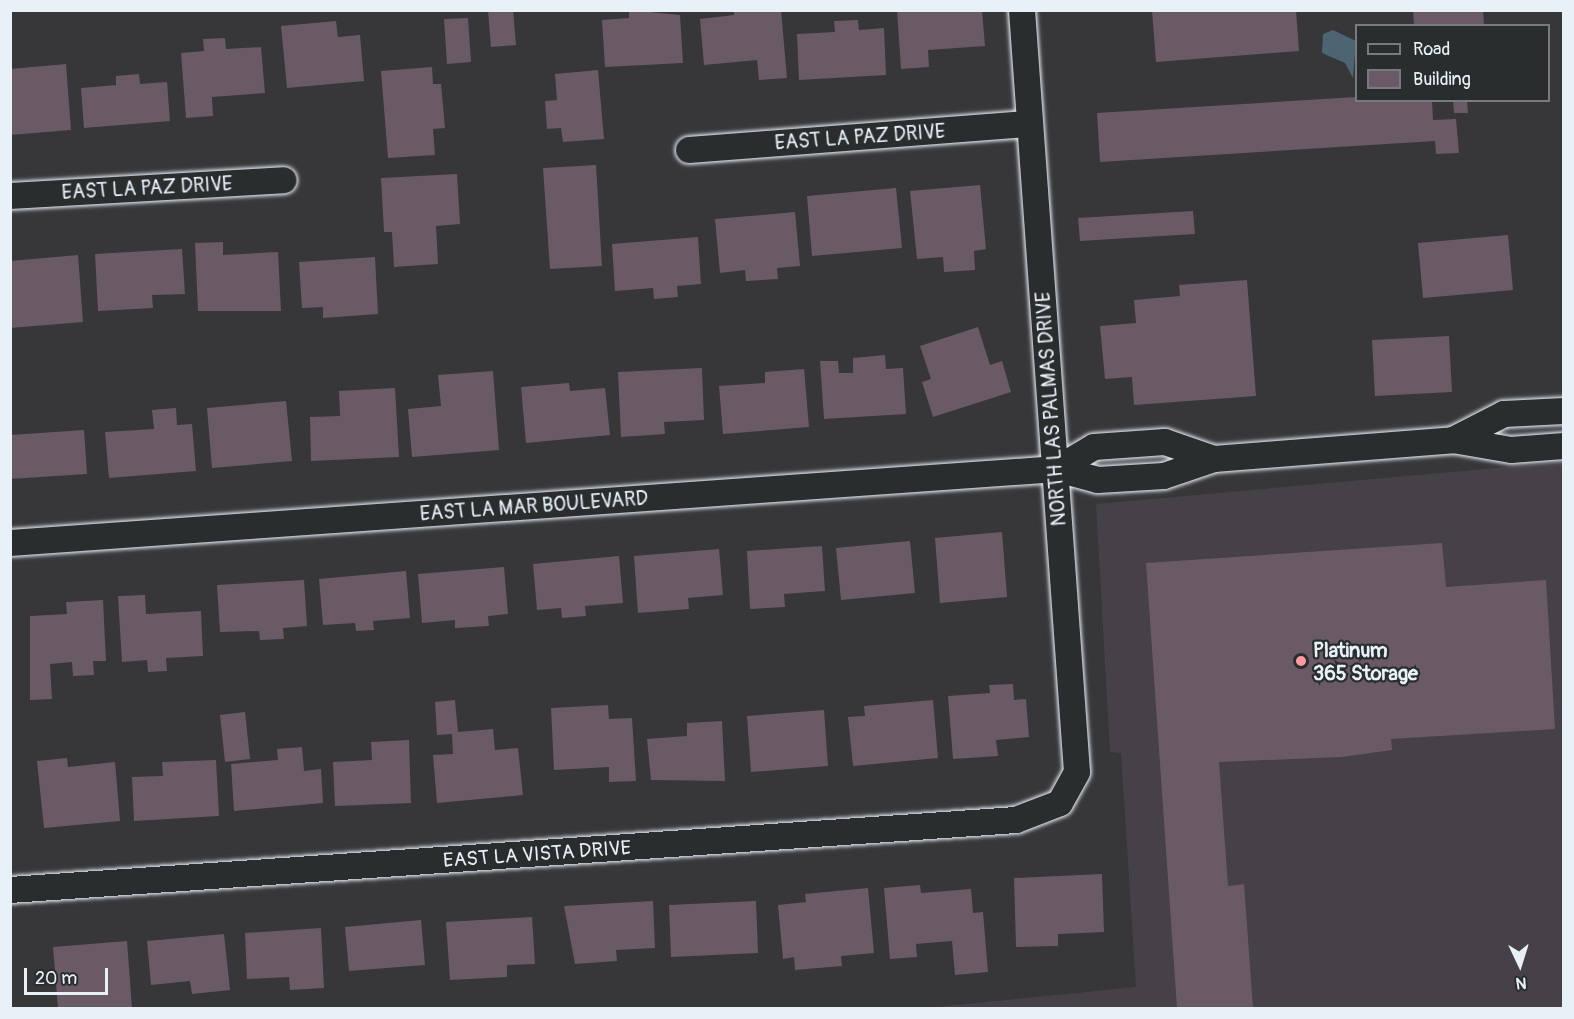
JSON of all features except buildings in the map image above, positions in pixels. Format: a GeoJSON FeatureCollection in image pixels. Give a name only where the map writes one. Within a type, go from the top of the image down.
{"type":"FeatureCollection","features":[{"type":"Feature","properties":{"kind":"street","name":"NORTH LAS PALMAS DRIVE"},"geometry":{"type":"LineString","coordinates":[[1022,10],[1057,469],[1077,772],[1060,803]]}},
{"type":"Feature","properties":{"kind":"street","name":"EAST LA PAZ DRIVE"},"geometry":{"type":"LineString","coordinates":[[689,150],[1030,124]]}},
{"type":"Feature","properties":{"kind":"street","name":"EAST LA PAZ DRIVE"},"geometry":{"type":"LineString","coordinates":[[10,196],[284,180]]}},
{"type":"Feature","properties":{"kind":"street","name":"EAST LA MAR BOULEVARD"},"geometry":{"type":"LineString","coordinates":[[1452,440],[1504,414],[1563,411]]}},
{"type":"Feature","properties":{"kind":"street","name":"EAST LA MAR BOULEVARD"},"geometry":{"type":"LineString","coordinates":[[10,543],[1057,469],[1098,480],[1164,476],[1214,459],[1452,440],[1511,450],[1563,446]]}},
{"type":"Feature","properties":{"kind":"street","name":"EAST LA VISTA DRIVE"},"geometry":{"type":"LineString","coordinates":[[10,890],[1016,820],[1060,803]]}},
{"type":"Feature","properties":{"kind":"shaded area"},"geometry":{"type":"Polygon","coordinates":[[[1563,462],[1563,1008],[925,1008],[1136,987],[1121,753],[1110,752],[1096,504],[1563,462]]]}},
{"type":"Feature","properties":{"kind":"water"},"geometry":{"type":"Polygon","coordinates":[[[1333,30],[1355,41],[1353,78],[1345,63],[1322,53],[1323,34],[1333,30]]]}},
{"type":"Feature","properties":{"kind":"place","name":"Platinum 365 Storage"},"geometry":{"type":"Point","coordinates":[1301,661]}}]}
